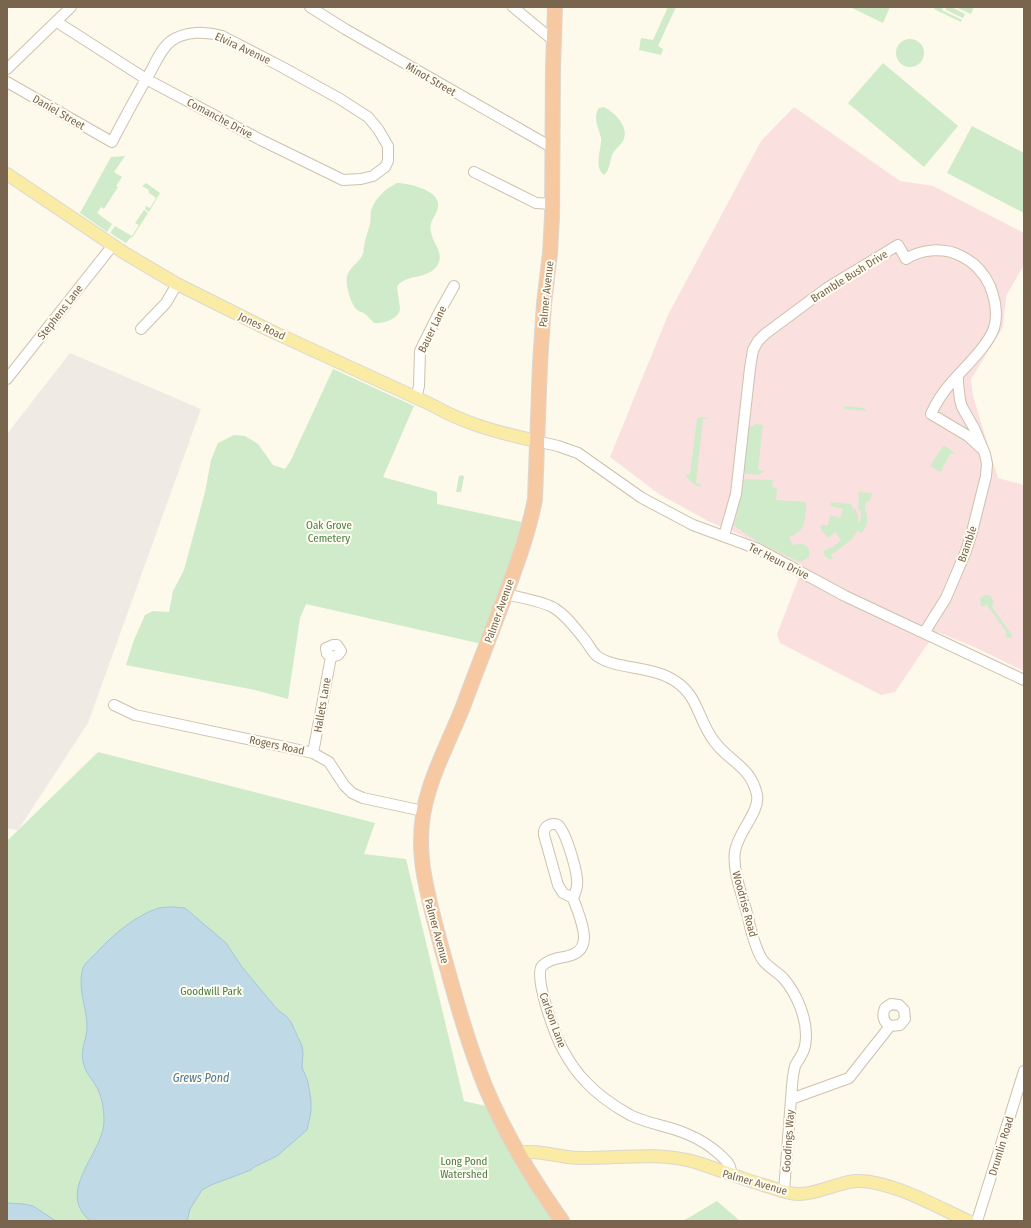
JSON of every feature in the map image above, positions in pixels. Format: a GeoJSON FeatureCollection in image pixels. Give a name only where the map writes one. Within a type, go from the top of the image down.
{"type":"FeatureCollection","features":[{"type":"Feature","properties":{"kind":"highway","name":"Palmer Avenue"},"geometry":{"type":"LineString","coordinates":[[515,1148],[485,1087],[469,1041],[432,914],[425,884],[421,858],[421,832],[423,810],[437,766],[464,703],[506,594],[524,544],[531,519],[535,490],[536,441],[544,304],[550,253],[555,7]]}},
{"type":"Feature","properties":{"kind":"highway"},"geometry":{"type":"LineString","coordinates":[[515,1148],[542,1194],[562,1221]]}},
{"type":"Feature","properties":{"kind":"main road","name":"Jones Road"},"geometry":{"type":"LineString","coordinates":[[7,174],[150,269],[177,284],[269,330],[454,417],[479,426],[536,441]]}},
{"type":"Feature","properties":{"kind":"main road","name":"Palmer Avenue"},"geometry":{"type":"LineString","coordinates":[[515,1148],[531,1144],[546,1148],[559,1156],[576,1158],[676,1158],[695,1162],[731,1175],[799,1194],[855,1181],[876,1183],[903,1191],[968,1221]]}},
{"type":"Feature","properties":{"kind":"street"},"geometry":{"type":"LineString","coordinates":[[7,69],[71,7]]}},
{"type":"Feature","properties":{"kind":"street","name":"Minot Street"},"geometry":{"type":"LineString","coordinates":[[310,7],[345,29],[553,148]]}},
{"type":"Feature","properties":{"kind":"street"},"geometry":{"type":"LineString","coordinates":[[513,7],[554,41]]}},
{"type":"Feature","properties":{"kind":"street","name":"Comanche Drive"},"geometry":{"type":"LineString","coordinates":[[57,22],[146,79],[261,140],[343,180],[361,179],[373,176],[380,172],[388,161]]}},
{"type":"Feature","properties":{"kind":"street","name":"Elvira Avenue"},"geometry":{"type":"LineString","coordinates":[[112,142],[146,79],[167,45],[177,38],[208,32],[222,36],[327,92],[368,117],[378,129],[388,146],[388,161]]}},
{"type":"Feature","properties":{"kind":"street","name":"Daniel Street"},"geometry":{"type":"LineString","coordinates":[[7,82],[112,142]]}},
{"type":"Feature","properties":{"kind":"street"},"geometry":{"type":"LineString","coordinates":[[474,172],[536,203],[552,204]]}},
{"type":"Feature","properties":{"kind":"street","name":"Stephens Lane"},"geometry":{"type":"LineString","coordinates":[[7,379],[113,245]]}},
{"type":"Feature","properties":{"kind":"street","name":"Bramble Bush Drive"},"geometry":{"type":"LineString","coordinates":[[724,536],[736,494],[748,384],[753,350],[758,341],[765,334],[827,288],[898,245],[906,259],[918,252],[932,250],[960,255],[978,268],[987,280],[994,297],[996,310],[994,328],[984,344],[946,389],[931,414],[968,436],[981,448]]}},
{"type":"Feature","properties":{"kind":"street"},"geometry":{"type":"LineString","coordinates":[[141,329],[166,303],[177,284]]}},
{"type":"Feature","properties":{"kind":"street","name":"Bauer Lane"},"geometry":{"type":"LineString","coordinates":[[416,398],[419,386],[420,351],[454,286]]}},
{"type":"Feature","properties":{"kind":"street","name":"Bramble"},"geometry":{"type":"LineString","coordinates":[[924,634],[950,589],[972,532],[986,476],[986,461],[974,428],[962,407],[958,375]]}},
{"type":"Feature","properties":{"kind":"street","name":"Ter Heun Drive"},"geometry":{"type":"LineString","coordinates":[[536,441],[558,446],[578,453],[657,507],[693,525],[758,549],[788,564],[833,590],[1024,680]]}},
{"type":"Feature","properties":{"kind":"street","name":"Woodrise Road"},"geometry":{"type":"LineString","coordinates":[[506,594],[553,607],[564,617],[597,656],[614,663],[645,669],[668,676],[678,682],[689,693],[714,741],[735,760],[750,777],[754,785],[757,798],[756,807],[739,837],[735,849],[735,869],[750,926],[761,957],[771,969],[784,979],[794,994],[804,1019],[806,1043],[803,1053],[796,1064],[791,1099]]}},
{"type":"Feature","properties":{"kind":"street","name":"Hallets Lane"},"geometry":{"type":"LineString","coordinates":[[313,753],[331,657]]}},
{"type":"Feature","properties":{"kind":"street","name":"Rogers Road"},"geometry":{"type":"LineString","coordinates":[[114,705],[135,715],[313,753],[329,762],[344,785],[352,793],[363,798],[423,810]]}},
{"type":"Feature","properties":{"kind":"street","name":"Carlson Lane"},"geometry":{"type":"LineString","coordinates":[[574,898],[563,893],[558,885],[544,835],[546,826],[552,824],[558,825],[564,831],[577,877],[574,898],[584,930],[583,946],[580,951],[572,956],[556,958],[542,967],[540,972],[544,999],[563,1050],[585,1082],[613,1105],[634,1117],[698,1139],[712,1148],[729,1164],[732,1168],[731,1175]]}},
{"type":"Feature","properties":{"kind":"street","name":"Goodings Way"},"geometry":{"type":"LineString","coordinates":[[784,1191],[791,1099],[850,1078],[890,1026]]}},
{"type":"Feature","properties":{"kind":"street","name":"Drumlin Road"},"geometry":{"type":"LineString","coordinates":[[977,1221],[1024,1071]]}},
{"type":"Feature","properties":{"kind":"shaded area"},"geometry":{"type":"Polygon","coordinates":[[[794,107],[900,181],[933,186],[1024,233],[1024,265],[1006,296],[1003,327],[971,379],[973,396],[998,478],[1024,485],[1024,671],[972,646],[938,632],[926,646],[895,692],[881,695],[780,643],[777,634],[798,580],[801,565],[739,534],[710,522],[659,494],[610,457],[668,315],[761,141],[794,107]]]}},
{"type":"Feature","properties":{"kind":"shaded area"},"geometry":{"type":"Polygon","coordinates":[[[70,353],[201,409],[88,723],[18,830],[7,828],[7,434],[70,353]]]}},
{"type":"Feature","properties":{"kind":"green space"},"geometry":{"type":"Polygon","coordinates":[[[668,7],[676,7],[658,46],[663,49],[661,55],[639,50],[641,38],[653,40],[668,7]]]}},
{"type":"Feature","properties":{"kind":"green space"},"geometry":{"type":"Polygon","coordinates":[[[850,7],[890,7],[883,23],[850,7]]]}},
{"type":"Feature","properties":{"kind":"green space"},"geometry":{"type":"Polygon","coordinates":[[[935,7],[943,7],[942,10],[962,20],[961,22],[934,9],[935,7]]]}},
{"type":"Feature","properties":{"kind":"green space"},"geometry":{"type":"Polygon","coordinates":[[[946,7],[951,7],[965,14],[963,18],[946,10],[946,7]]]}},
{"type":"Feature","properties":{"kind":"green space"},"geometry":{"type":"Polygon","coordinates":[[[956,7],[974,7],[971,14],[956,7]]]}},
{"type":"Feature","properties":{"kind":"green space"},"geometry":{"type":"Polygon","coordinates":[[[910,39],[920,43],[924,53],[920,63],[910,67],[900,63],[896,53],[900,43],[910,39]]]}},
{"type":"Feature","properties":{"kind":"green space"},"geometry":{"type":"Polygon","coordinates":[[[883,63],[958,126],[924,167],[848,103],[883,63]]]}},
{"type":"Feature","properties":{"kind":"green space"},"geometry":{"type":"Polygon","coordinates":[[[604,107],[613,113],[620,121],[625,131],[625,136],[623,141],[613,153],[606,174],[604,175],[599,168],[598,163],[601,138],[596,116],[599,108],[604,107]]]}},
{"type":"Feature","properties":{"kind":"green space"},"geometry":{"type":"Polygon","coordinates":[[[972,126],[1024,153],[1024,213],[947,173],[972,126]]]}},
{"type":"Feature","properties":{"kind":"green space"},"geometry":{"type":"Polygon","coordinates":[[[125,156],[114,172],[122,177],[116,186],[118,187],[104,209],[101,207],[97,213],[112,224],[107,232],[80,213],[111,157],[125,156]]]}},
{"type":"Feature","properties":{"kind":"green space"},"geometry":{"type":"Polygon","coordinates":[[[146,183],[160,193],[149,212],[145,209],[146,206],[150,208],[156,198],[148,192],[149,190],[142,186],[146,183]]]}},
{"type":"Feature","properties":{"kind":"green space"},"geometry":{"type":"Polygon","coordinates":[[[397,183],[408,184],[423,189],[434,196],[438,201],[438,207],[430,228],[439,252],[440,260],[434,269],[429,273],[405,280],[400,283],[397,287],[400,309],[399,313],[390,320],[382,323],[374,323],[353,305],[348,291],[347,279],[350,270],[359,261],[363,253],[371,213],[375,202],[381,194],[397,183]]]}},
{"type":"Feature","properties":{"kind":"green space"},"geometry":{"type":"Polygon","coordinates":[[[144,210],[148,213],[132,238],[131,237],[126,243],[110,233],[115,226],[132,236],[139,225],[135,223],[144,210]]]}},
{"type":"Feature","properties":{"kind":"green space","name":"Oak Grove Cemetery"},"geometry":{"type":"Polygon","coordinates":[[[333,369],[414,406],[383,477],[437,492],[437,504],[522,522],[482,644],[306,604],[300,618],[288,699],[255,690],[126,665],[134,640],[145,615],[153,611],[169,612],[173,591],[184,570],[205,492],[211,460],[218,443],[234,435],[245,436],[258,444],[273,465],[285,469],[291,460],[333,369]]]}},
{"type":"Feature","properties":{"kind":"green space"},"geometry":{"type":"Polygon","coordinates":[[[844,406],[864,408],[867,411],[844,409],[844,406]]]}},
{"type":"Feature","properties":{"kind":"green space"},"geometry":{"type":"Polygon","coordinates":[[[697,418],[709,418],[703,419],[696,483],[702,484],[699,487],[692,483],[685,475],[690,474],[697,418]]]}},
{"type":"Feature","properties":{"kind":"green space"},"geometry":{"type":"Polygon","coordinates":[[[756,424],[763,425],[758,470],[765,471],[758,475],[744,473],[748,431],[750,427],[756,424]]]}},
{"type":"Feature","properties":{"kind":"green space"},"geometry":{"type":"Polygon","coordinates":[[[943,446],[956,454],[951,453],[942,469],[943,470],[940,472],[930,466],[943,446]]]}},
{"type":"Feature","properties":{"kind":"green space"},"geometry":{"type":"Polygon","coordinates":[[[462,475],[464,477],[461,492],[456,492],[459,476],[462,475]]]}},
{"type":"Feature","properties":{"kind":"green space"},"geometry":{"type":"Polygon","coordinates":[[[745,479],[773,480],[772,487],[777,488],[776,500],[806,502],[804,524],[799,531],[789,537],[793,545],[803,544],[808,547],[809,557],[801,562],[797,561],[758,542],[734,526],[739,505],[742,481],[745,479]]]}},
{"type":"Feature","properties":{"kind":"green space"},"geometry":{"type":"Polygon","coordinates":[[[858,492],[872,493],[870,500],[866,503],[865,511],[867,522],[865,528],[862,533],[857,531],[852,539],[831,555],[833,559],[827,558],[823,551],[834,546],[841,540],[835,532],[828,538],[820,527],[822,525],[828,525],[830,515],[840,518],[843,509],[830,506],[831,502],[851,504],[853,509],[856,509],[856,514],[858,512],[858,522],[860,523],[861,510],[858,510],[858,492]]]}},
{"type":"Feature","properties":{"kind":"green space"},"geometry":{"type":"Polygon","coordinates":[[[985,595],[989,595],[994,601],[992,607],[1012,635],[1011,638],[1005,637],[1007,633],[987,605],[983,607],[981,606],[980,598],[985,595]]]}},
{"type":"Feature","properties":{"kind":"green space","name":"Goodwill Park"},"geometry":{"type":"Polygon","coordinates":[[[98,752],[375,823],[364,854],[406,859],[464,1101],[494,1108],[562,1221],[7,1221],[7,841],[98,752]]]}},
{"type":"Feature","properties":{"kind":"green space"},"geometry":{"type":"Polygon","coordinates":[[[717,1201],[740,1221],[683,1221],[717,1201]]]}},
{"type":"Feature","properties":{"kind":"water","name":"Grews Pond"},"geometry":{"type":"Polygon","coordinates":[[[159,908],[185,908],[226,943],[242,967],[277,1009],[291,1022],[302,1046],[302,1067],[308,1082],[311,1101],[311,1112],[307,1130],[277,1156],[254,1167],[251,1170],[211,1185],[202,1190],[190,1209],[187,1221],[90,1221],[81,1209],[77,1197],[79,1185],[84,1172],[102,1134],[104,1116],[100,1094],[86,1071],[82,1055],[87,1026],[81,986],[83,969],[88,961],[111,938],[134,920],[159,908]]]}},
{"type":"Feature","properties":{"kind":"water"},"geometry":{"type":"Polygon","coordinates":[[[7,1203],[33,1206],[56,1221],[7,1221],[7,1203]]]}},
{"type":"Feature","properties":{"kind":"park label","name":"Long Pond Watershed"},"geometry":{"type":"Point","coordinates":[464,1167]}}]}
